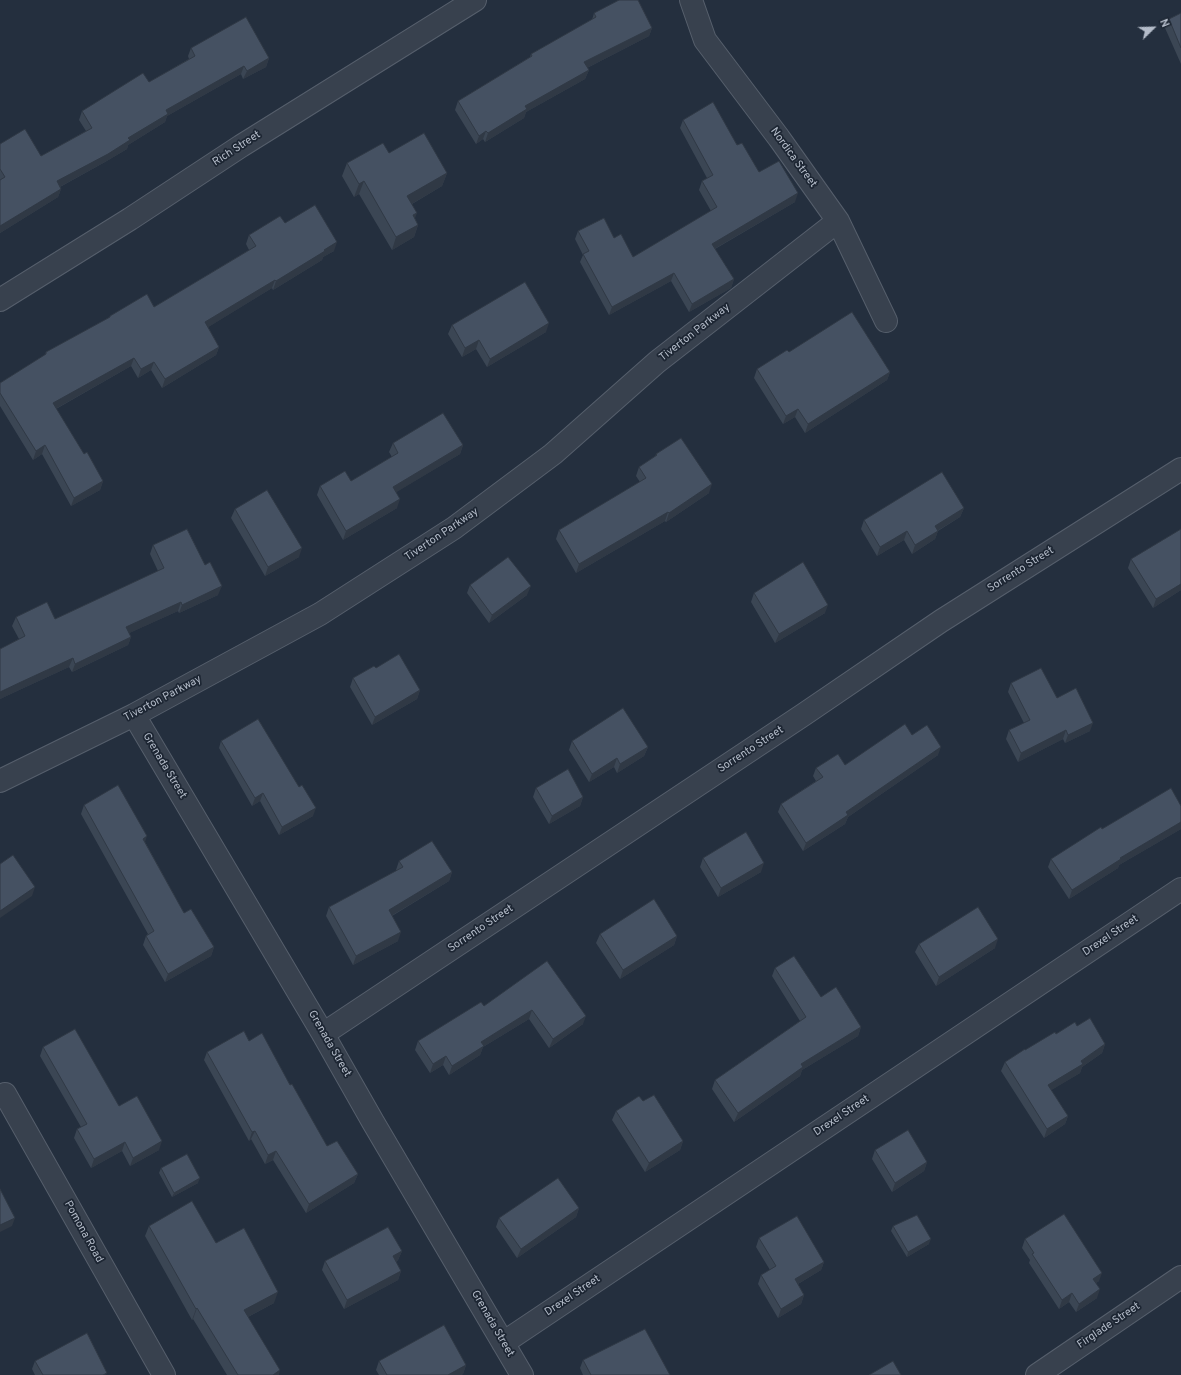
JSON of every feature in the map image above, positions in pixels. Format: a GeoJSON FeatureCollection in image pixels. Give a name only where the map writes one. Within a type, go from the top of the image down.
{"type":"FeatureCollection","features":[{"type":"Feature","properties":{"kind":"street","name":"Rich Street"},"geometry":{"type":"LineString","coordinates":[[0,300],[130,219],[241,146],[475,0]]}},
{"type":"Feature","properties":{"kind":"street","name":"Nordica Street"},"geometry":{"type":"LineString","coordinates":[[691,0],[705,40],[779,138],[838,221],[886,321]]}},
{"type":"Feature","properties":{"kind":"street","name":"Tiverton Parkway"},"geometry":{"type":"LineString","coordinates":[[0,780],[134,715],[320,614],[454,528],[553,454],[657,362],[838,221]]}},
{"type":"Feature","properties":{"kind":"street","name":"Sorrento Street"},"geometry":{"type":"LineString","coordinates":[[323,1034],[803,715],[940,622],[1181,469]]}},
{"type":"Feature","properties":{"kind":"street","name":"Grenada Street"},"geometry":{"type":"LineString","coordinates":[[134,715],[323,1034],[522,1375]]}},
{"type":"Feature","properties":{"kind":"street","name":"Drexel Street"},"geometry":{"type":"LineString","coordinates":[[503,1343],[1181,889]]}},
{"type":"Feature","properties":{"kind":"street","name":"Pomona Road"},"geometry":{"type":"LineString","coordinates":[[0,1097],[5,1094],[164,1375]]}},
{"type":"Feature","properties":{"kind":"street","name":"Firglade Street"},"geometry":{"type":"LineString","coordinates":[[1037,1375],[1181,1277]]}},
{"type":"Feature","properties":{"kind":"building"},"geometry":{"type":"Polygon","coordinates":[[[619,0],[638,0],[652,28],[584,62],[589,70],[525,106],[527,109],[488,133],[486,131],[479,136],[458,101],[532,56],[531,54],[596,17],[594,13],[619,0]]]}},
{"type":"Feature","properties":{"kind":"building"},"geometry":{"type":"Polygon","coordinates":[[[1181,13],[1181,48],[1169,19],[1181,13]]]}},
{"type":"Feature","properties":{"kind":"building"},"geometry":{"type":"Polygon","coordinates":[[[246,17],[269,58],[247,71],[244,66],[166,110],[168,114],[128,138],[130,140],[108,154],[57,181],[61,189],[0,226],[0,180],[5,177],[0,169],[0,144],[25,129],[41,156],[92,128],[82,111],[143,73],[149,82],[195,56],[191,48],[246,17]]]}},
{"type":"Feature","properties":{"kind":"building"},"geometry":{"type":"Polygon","coordinates":[[[713,102],[737,145],[742,143],[759,172],[779,161],[798,193],[712,244],[734,279],[692,304],[674,273],[612,307],[583,254],[589,251],[578,231],[604,218],[614,238],[621,234],[633,257],[717,207],[702,181],[713,175],[683,120],[713,102]]]}},
{"type":"Feature","properties":{"kind":"building"},"geometry":{"type":"Polygon","coordinates":[[[424,133],[447,173],[407,196],[417,213],[413,215],[418,225],[396,237],[364,181],[359,184],[347,163],[383,143],[389,153],[424,133]]]}},
{"type":"Feature","properties":{"kind":"building"},"geometry":{"type":"Polygon","coordinates":[[[315,205],[337,242],[276,281],[275,280],[205,322],[219,347],[165,379],[154,362],[141,369],[134,358],[53,403],[84,454],[87,452],[103,481],[74,498],[45,445],[36,451],[0,393],[0,383],[46,354],[46,352],[110,317],[147,294],[154,307],[256,246],[249,235],[280,216],[285,223],[315,205]]]}},
{"type":"Feature","properties":{"kind":"building"},"geometry":{"type":"Polygon","coordinates":[[[525,282],[549,323],[490,359],[479,340],[465,348],[452,325],[525,282]]]}},
{"type":"Feature","properties":{"kind":"building"},"geometry":{"type":"Polygon","coordinates":[[[852,312],[890,372],[808,424],[798,409],[786,416],[757,369],[787,350],[789,352],[852,312]]]}},
{"type":"Feature","properties":{"kind":"building"},"geometry":{"type":"Polygon","coordinates":[[[443,413],[463,445],[393,487],[400,499],[346,531],[320,486],[345,471],[351,481],[398,453],[393,443],[443,413]]]}},
{"type":"Feature","properties":{"kind":"building"},"geometry":{"type":"Polygon","coordinates":[[[681,438],[712,484],[669,513],[668,512],[579,564],[559,530],[646,478],[639,467],[681,438]]]}},
{"type":"Feature","properties":{"kind":"building"},"geometry":{"type":"Polygon","coordinates":[[[942,472],[964,508],[935,526],[938,531],[915,545],[907,531],[880,547],[864,520],[942,472]]]}},
{"type":"Feature","properties":{"kind":"building"},"geometry":{"type":"Polygon","coordinates":[[[267,490],[302,548],[268,567],[235,509],[267,490]]]}},
{"type":"Feature","properties":{"kind":"building"},"geometry":{"type":"Polygon","coordinates":[[[187,529],[205,565],[210,562],[222,586],[182,605],[181,602],[126,627],[131,637],[75,664],[73,658],[0,692],[0,649],[25,636],[16,617],[47,602],[55,619],[164,568],[153,545],[187,529]]]}},
{"type":"Feature","properties":{"kind":"building"},"geometry":{"type":"Polygon","coordinates":[[[1181,529],[1181,584],[1156,599],[1131,559],[1181,529]]]}},
{"type":"Feature","properties":{"kind":"building"},"geometry":{"type":"Polygon","coordinates":[[[508,557],[531,586],[492,615],[470,585],[508,557]]]}},
{"type":"Feature","properties":{"kind":"building"},"geometry":{"type":"Polygon","coordinates":[[[803,562],[828,605],[779,634],[754,593],[803,562]]]}},
{"type":"Feature","properties":{"kind":"building"},"geometry":{"type":"Polygon","coordinates":[[[399,654],[420,690],[375,717],[353,678],[374,666],[376,668],[399,654]]]}},
{"type":"Feature","properties":{"kind":"building"},"geometry":{"type":"Polygon","coordinates":[[[1041,668],[1057,698],[1076,688],[1093,723],[1068,735],[1066,730],[1021,753],[1009,730],[1030,720],[1011,683],[1041,668]]]}},
{"type":"Feature","properties":{"kind":"building"},"geometry":{"type":"Polygon","coordinates":[[[623,708],[648,747],[620,764],[617,758],[592,774],[572,741],[623,708]]]}},
{"type":"Feature","properties":{"kind":"building"},"geometry":{"type":"Polygon","coordinates":[[[258,719],[299,787],[302,785],[316,808],[282,827],[263,793],[255,798],[221,741],[258,719]]]}},
{"type":"Feature","properties":{"kind":"building"},"geometry":{"type":"Polygon","coordinates":[[[905,724],[912,735],[927,725],[941,747],[846,812],[848,815],[806,843],[781,804],[823,777],[816,768],[838,754],[845,765],[905,724]]]}},
{"type":"Feature","properties":{"kind":"building"},"geometry":{"type":"Polygon","coordinates":[[[568,769],[583,797],[552,816],[536,788],[568,769]]]}},
{"type":"Feature","properties":{"kind":"building"},"geometry":{"type":"Polygon","coordinates":[[[118,785],[147,836],[143,839],[184,913],[191,909],[214,947],[168,974],[146,936],[154,931],[84,805],[118,785]]]}},
{"type":"Feature","properties":{"kind":"building"},"geometry":{"type":"Polygon","coordinates":[[[1171,788],[1181,806],[1181,822],[1120,858],[1121,859],[1072,890],[1051,859],[1101,827],[1102,829],[1171,788]]]}},
{"type":"Feature","properties":{"kind":"building"},"geometry":{"type":"Polygon","coordinates":[[[746,832],[764,863],[721,888],[703,858],[746,832]]]}},
{"type":"Feature","properties":{"kind":"building"},"geometry":{"type":"Polygon","coordinates":[[[432,841],[452,872],[389,910],[401,932],[356,956],[329,907],[403,867],[399,861],[432,841]]]}},
{"type":"Feature","properties":{"kind":"building"},"geometry":{"type":"Polygon","coordinates":[[[13,855],[35,887],[0,911],[0,864],[13,855]]]}},
{"type":"Feature","properties":{"kind":"building"},"geometry":{"type":"Polygon","coordinates":[[[654,899],[677,936],[623,970],[600,934],[654,899]]]}},
{"type":"Feature","properties":{"kind":"building"},"geometry":{"type":"Polygon","coordinates":[[[978,907],[998,939],[939,977],[919,944],[978,907]]]}},
{"type":"Feature","properties":{"kind":"building"},"geometry":{"type":"Polygon","coordinates":[[[794,956],[821,997],[836,987],[861,1027],[801,1064],[803,1067],[738,1113],[715,1080],[806,1017],[775,968],[794,956]]]}},
{"type":"Feature","properties":{"kind":"building"},"geometry":{"type":"Polygon","coordinates":[[[547,961],[586,1016],[553,1039],[532,1010],[481,1042],[484,1046],[452,1066],[446,1056],[433,1064],[418,1041],[481,1002],[484,1006],[547,961]]]}},
{"type":"Feature","properties":{"kind":"building"},"geometry":{"type":"Polygon","coordinates":[[[1090,1018],[1105,1044],[1081,1061],[1083,1064],[1048,1085],[1068,1116],[1047,1129],[1005,1062],[1055,1032],[1056,1034],[1075,1022],[1077,1026],[1090,1018]]]}},
{"type":"Feature","properties":{"kind":"building"},"geometry":{"type":"Polygon","coordinates":[[[75,1029],[119,1106],[137,1096],[162,1141],[133,1158],[125,1142],[94,1159],[77,1129],[87,1124],[43,1047],[75,1029]]]}},
{"type":"Feature","properties":{"kind":"building"},"geometry":{"type":"Polygon","coordinates":[[[244,1031],[249,1041],[262,1033],[290,1085],[292,1084],[327,1146],[337,1141],[358,1174],[309,1204],[276,1151],[268,1155],[255,1131],[252,1132],[207,1052],[244,1031]]]}},
{"type":"Feature","properties":{"kind":"building"},"geometry":{"type":"Polygon","coordinates":[[[654,1095],[683,1141],[649,1163],[616,1111],[639,1096],[643,1101],[654,1095]]]}},
{"type":"Feature","properties":{"kind":"building"},"geometry":{"type":"Polygon","coordinates":[[[908,1130],[927,1162],[895,1183],[875,1150],[908,1130]]]}},
{"type":"Feature","properties":{"kind":"building"},"geometry":{"type":"Polygon","coordinates":[[[187,1154],[200,1178],[174,1193],[161,1168],[187,1154]]]}},
{"type":"Feature","properties":{"kind":"building"},"geometry":{"type":"Polygon","coordinates":[[[558,1178],[579,1208],[521,1249],[499,1218],[558,1178]]]}},
{"type":"Feature","properties":{"kind":"building"},"geometry":{"type":"Polygon","coordinates":[[[0,1189],[15,1218],[0,1225],[0,1189]]]}},
{"type":"Feature","properties":{"kind":"building"},"geometry":{"type":"Polygon","coordinates":[[[192,1201],[216,1243],[244,1228],[278,1292],[244,1310],[280,1370],[273,1375],[238,1375],[197,1308],[196,1309],[149,1226],[192,1201]]]}},
{"type":"Feature","properties":{"kind":"building"},"geometry":{"type":"Polygon","coordinates":[[[1064,1214],[1102,1273],[1093,1279],[1100,1289],[1079,1304],[1072,1293],[1062,1300],[1032,1254],[1034,1253],[1025,1239],[1064,1214]]]}},
{"type":"Feature","properties":{"kind":"building"},"geometry":{"type":"Polygon","coordinates":[[[917,1215],[931,1239],[908,1252],[893,1226],[917,1215]]]}},
{"type":"Feature","properties":{"kind":"building"},"geometry":{"type":"Polygon","coordinates":[[[797,1216],[824,1262],[795,1279],[804,1295],[781,1309],[761,1275],[776,1266],[759,1238],[797,1216]]]}},
{"type":"Feature","properties":{"kind":"building"},"geometry":{"type":"Polygon","coordinates":[[[388,1227],[402,1251],[393,1256],[401,1271],[347,1300],[325,1261],[388,1227]]]}},
{"type":"Feature","properties":{"kind":"building"},"geometry":{"type":"Polygon","coordinates":[[[444,1325],[466,1365],[448,1375],[387,1375],[379,1361],[444,1325]]]}},
{"type":"Feature","properties":{"kind":"building"},"geometry":{"type":"Polygon","coordinates":[[[645,1329],[670,1375],[591,1375],[583,1360],[645,1329]]]}},
{"type":"Feature","properties":{"kind":"building"},"geometry":{"type":"Polygon","coordinates":[[[87,1333],[107,1373],[103,1375],[43,1375],[35,1361],[87,1333]]]}},
{"type":"Feature","properties":{"kind":"building"},"geometry":{"type":"Polygon","coordinates":[[[893,1361],[901,1375],[869,1375],[893,1361]]]}}]}
